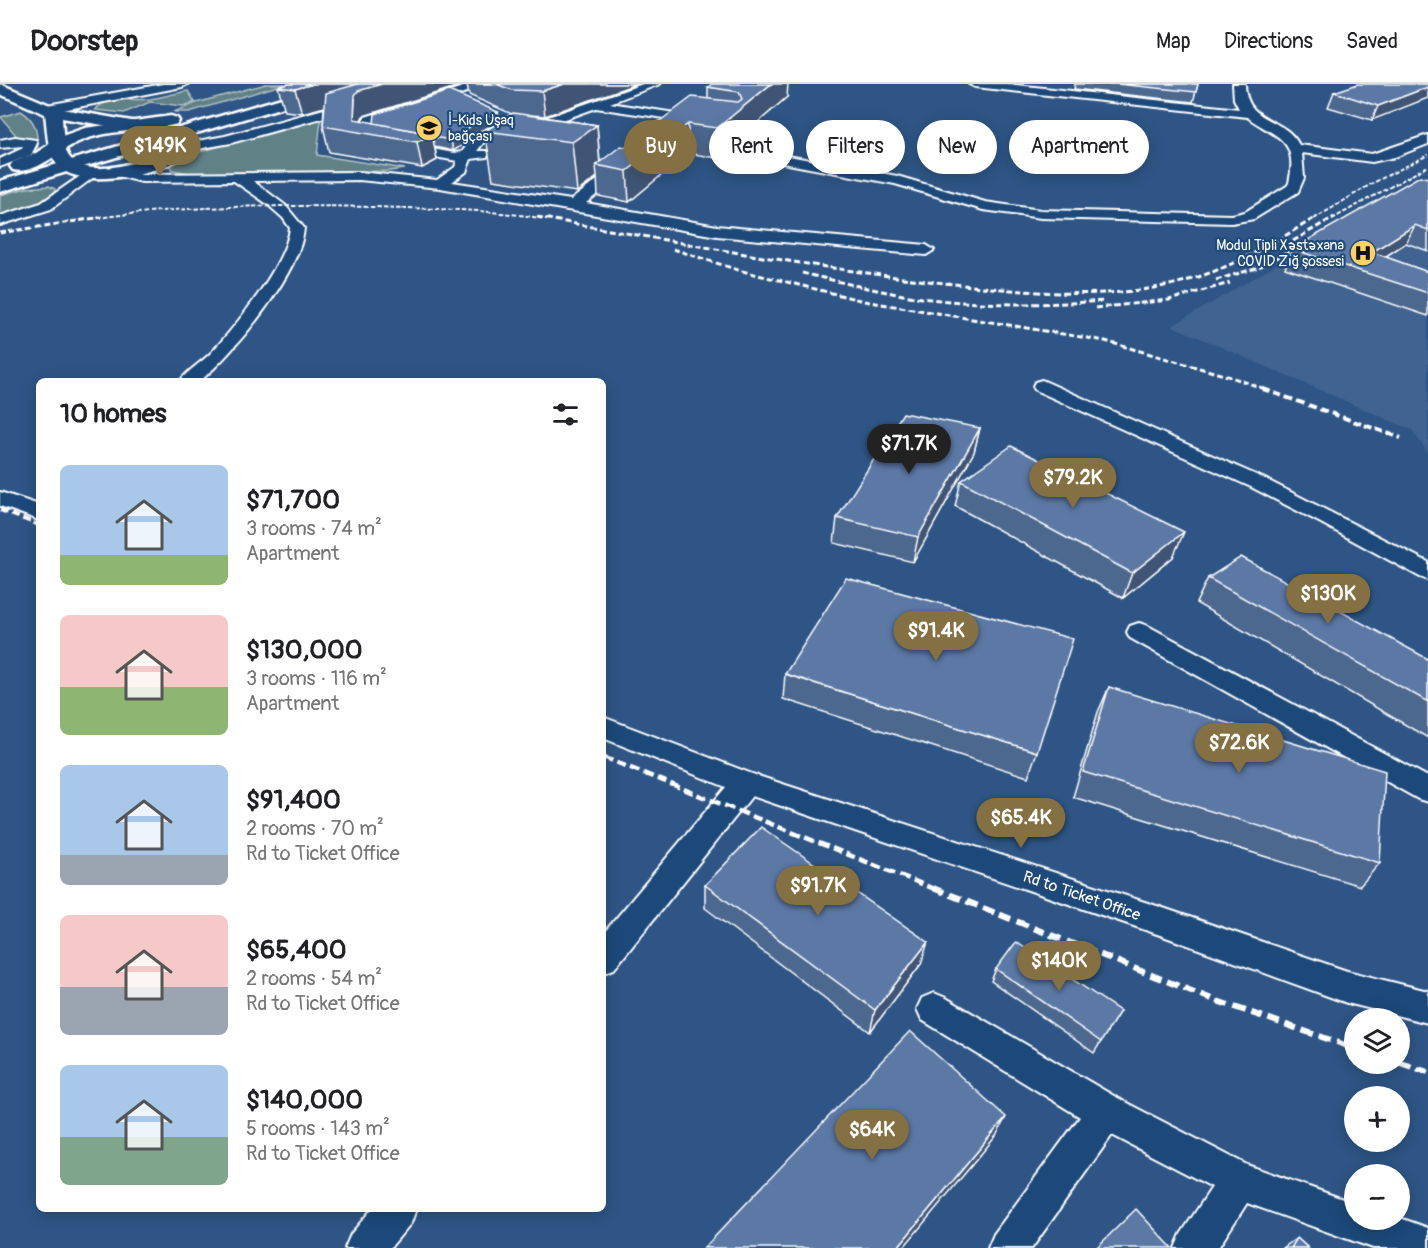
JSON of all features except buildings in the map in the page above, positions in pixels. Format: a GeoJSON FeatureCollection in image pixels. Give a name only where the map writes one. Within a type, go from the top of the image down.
{"type":"FeatureCollection","features":[{"type":"Feature","properties":{"kind":"main road"},"geometry":{"type":"LineString","coordinates":[[0,187],[63,156],[304,84]]}},
{"type":"Feature","properties":{"kind":"main road"},"geometry":{"type":"LineString","coordinates":[[3,168],[63,156],[182,141],[216,123],[345,84]]}},
{"type":"Feature","properties":{"kind":"main road"},"geometry":{"type":"LineString","coordinates":[[0,88],[46,108],[153,128],[182,141]]}},
{"type":"Feature","properties":{"kind":"main road"},"geometry":{"type":"LineString","coordinates":[[46,108],[63,156],[88,174]]}},
{"type":"Feature","properties":{"kind":"main road"},"geometry":{"type":"LineString","coordinates":[[63,156],[91,131],[193,116]]}},
{"type":"Feature","properties":{"kind":"main road"},"geometry":{"type":"LineString","coordinates":[[0,187],[118,171],[170,156],[182,141]]}},
{"type":"Feature","properties":{"kind":"street"},"geometry":{"type":"LineString","coordinates":[[106,98],[101,92],[103,90],[130,84]]}},
{"type":"Feature","properties":{"kind":"street"},"geometry":{"type":"LineString","coordinates":[[46,108],[182,84]]}},
{"type":"Feature","properties":{"kind":"street"},"geometry":{"type":"LineString","coordinates":[[626,84],[640,89]]}},
{"type":"Feature","properties":{"kind":"street"},"geometry":{"type":"LineString","coordinates":[[441,184],[461,169],[465,157],[479,140],[501,127],[517,123],[540,123],[654,84]]}},
{"type":"Feature","properties":{"kind":"street"},"geometry":{"type":"LineString","coordinates":[[975,84],[1252,114]]}},
{"type":"Feature","properties":{"kind":"street"},"geometry":{"type":"LineString","coordinates":[[794,161],[897,180],[983,206],[1041,214],[1232,219],[1249,216],[1293,189],[1297,181],[1296,148],[1290,139],[1244,108],[1240,100],[1239,84]]}},
{"type":"Feature","properties":{"kind":"street"},"geometry":{"type":"LineString","coordinates":[[477,85],[369,120],[367,141],[465,157],[500,152]]}},
{"type":"Feature","properties":{"kind":"street"},"geometry":{"type":"LineString","coordinates":[[451,94],[470,103]]}},
{"type":"Feature","properties":{"kind":"street"},"geometry":{"type":"LineString","coordinates":[[182,141],[226,140],[365,102]]}},
{"type":"Feature","properties":{"kind":"street"},"geometry":{"type":"LineString","coordinates":[[594,105],[709,122]]}},
{"type":"Feature","properties":{"kind":"street"},"geometry":{"type":"LineString","coordinates":[[683,120],[703,105]]}},
{"type":"Feature","properties":{"kind":"street"},"geometry":{"type":"LineString","coordinates":[[498,115],[517,123]]}},
{"type":"Feature","properties":{"kind":"street"},"geometry":{"type":"LineString","coordinates":[[1296,148],[1372,158],[1390,154],[1428,139]]}},
{"type":"Feature","properties":{"kind":"street"},"geometry":{"type":"LineString","coordinates":[[0,144],[19,141],[31,143],[32,146],[3,168]]}},
{"type":"Feature","properties":{"kind":"street"},"geometry":{"type":"LineString","coordinates":[[170,156],[166,163],[175,179]]}},
{"type":"Feature","properties":{"kind":"street"},"geometry":{"type":"LineString","coordinates":[[574,205],[624,166]]}},
{"type":"Feature","properties":{"kind":"street"},"geometry":{"type":"LineString","coordinates":[[596,167],[618,171]]}},
{"type":"Feature","properties":{"kind":"street"},"geometry":{"type":"LineString","coordinates":[[118,171],[142,178],[359,176],[441,184],[717,231],[926,250]]}},
{"type":"Feature","properties":{"kind":"street"},"geometry":{"type":"LineString","coordinates":[[0,221],[46,206],[88,174]]}},
{"type":"Feature","properties":{"kind":"street"},"geometry":{"type":"LineString","coordinates":[[193,378],[226,346],[257,305],[297,241],[297,227],[290,218],[258,189],[238,178]]}},
{"type":"Feature","properties":{"kind":"street"},"geometry":{"type":"LineString","coordinates":[[1042,386],[1258,483],[1327,517],[1428,572]]}},
{"type":"Feature","properties":{"kind":"street"},"geometry":{"type":"LineString","coordinates":[[0,498],[36,512]]}},
{"type":"Feature","properties":{"kind":"street"},"geometry":{"type":"LineString","coordinates":[[1139,632],[1428,791]]}},
{"type":"Feature","properties":{"kind":"street","name":"Rd to Ticket Office"},"geometry":{"type":"LineString","coordinates":[[606,728],[746,783],[1163,922],[1347,987],[1428,1007]]}},
{"type":"Feature","properties":{"kind":"street"},"geometry":{"type":"LineString","coordinates":[[606,954],[746,783]]}},
{"type":"Feature","properties":{"kind":"street"},"geometry":{"type":"LineString","coordinates":[[934,1009],[1106,1112],[1239,1181],[1428,1248]]}},
{"type":"Feature","properties":{"kind":"street"},"geometry":{"type":"LineString","coordinates":[[1008,1248],[1106,1112]]}},
{"type":"Feature","properties":{"kind":"street"},"geometry":{"type":"LineString","coordinates":[[1195,1248],[1239,1181]]}},
{"type":"Feature","properties":{"kind":"street"},"geometry":{"type":"LineString","coordinates":[[365,1248],[395,1212]]}},
{"type":"Feature","properties":{"kind":"shaded area","name":"Modul Tipli Xəstəxana COVID Zığ şossesi"},"geometry":{"type":"Polygon","coordinates":[[[1424,178],[1428,179],[1428,453],[1412,430],[1172,326],[1424,178]]]}},
{"type":"Feature","properties":{"kind":"green space"},"geometry":{"type":"Polygon","coordinates":[[[266,84],[285,84],[189,112],[174,112],[196,103],[266,84]]]}},
{"type":"Feature","properties":{"kind":"green space"},"geometry":{"type":"Polygon","coordinates":[[[188,91],[195,102],[183,106],[150,102],[124,113],[95,110],[100,105],[114,100],[150,99],[188,91]]]}},
{"type":"Feature","properties":{"kind":"green space"},"geometry":{"type":"Polygon","coordinates":[[[21,111],[33,123],[38,150],[29,157],[0,165],[0,157],[14,151],[19,139],[1,117],[21,111]]]}},
{"type":"Feature","properties":{"kind":"green space"},"geometry":{"type":"Polygon","coordinates":[[[321,119],[317,155],[405,169],[190,173],[172,170],[170,166],[170,163],[184,156],[321,119]]]}},
{"type":"Feature","properties":{"kind":"green space"},"geometry":{"type":"Polygon","coordinates":[[[49,186],[55,189],[54,194],[40,205],[0,218],[0,195],[27,188],[49,186]]]}},
{"type":"Feature","properties":{"kind":"railway"},"geometry":{"type":"LineString","coordinates":[[1314,219],[1371,184],[1428,155]]}},
{"type":"Feature","properties":{"kind":"railway"},"geometry":{"type":"LineString","coordinates":[[1332,219],[1428,166]]}},
{"type":"Feature","properties":{"kind":"railway"},"geometry":{"type":"LineString","coordinates":[[91,219],[162,211],[302,206],[460,210],[546,219]]}},
{"type":"Feature","properties":{"kind":"railway"},"geometry":{"type":"LineString","coordinates":[[0,233],[102,217]]}},
{"type":"Feature","properties":{"kind":"railway"},"geometry":{"type":"LineString","coordinates":[[537,217],[893,277],[1061,293],[1149,289],[1197,278],[1250,255],[1316,217]]}},
{"type":"Feature","properties":{"kind":"railway"},"geometry":{"type":"LineString","coordinates":[[1293,241],[1334,217]]}},
{"type":"Feature","properties":{"kind":"railway"},"geometry":{"type":"LineString","coordinates":[[1216,280],[1257,268],[1307,242]]}},
{"type":"Feature","properties":{"kind":"railway"},"geometry":{"type":"LineString","coordinates":[[673,249],[738,270],[864,301],[1105,341],[1268,390]]}},
{"type":"Feature","properties":{"kind":"railway"},"geometry":{"type":"LineString","coordinates":[[802,273],[887,292],[939,300],[1010,304],[1105,301]]}},
{"type":"Feature","properties":{"kind":"railway"},"geometry":{"type":"LineString","coordinates":[[1095,308],[1169,300],[1230,283]]}},
{"type":"Feature","properties":{"kind":"railway"},"geometry":{"type":"LineString","coordinates":[[1263,389],[1401,438]]}},
{"type":"Feature","properties":{"kind":"railway"},"geometry":{"type":"LineString","coordinates":[[0,510],[36,524]]}},
{"type":"Feature","properties":{"kind":"railway"},"geometry":{"type":"LineString","coordinates":[[606,758],[937,890]]}},
{"type":"Feature","properties":{"kind":"railway"},"geometry":{"type":"LineString","coordinates":[[933,888],[1214,1000],[1344,1045]]}},
{"type":"Feature","properties":{"kind":"railway"},"geometry":{"type":"LineString","coordinates":[[1410,1066],[1428,1072]]}},
{"type":"Feature","properties":{"kind":"place","name":"İ-Kids Uşaq bağçası"},"geometry":{"type":"Point","coordinates":[429,128]}},
{"type":"Feature","properties":{"kind":"place","name":"Modul Tipli Xəstəxana COVID Zığ şossesi"},"geometry":{"type":"Point","coordinates":[1363,253]}}]}
